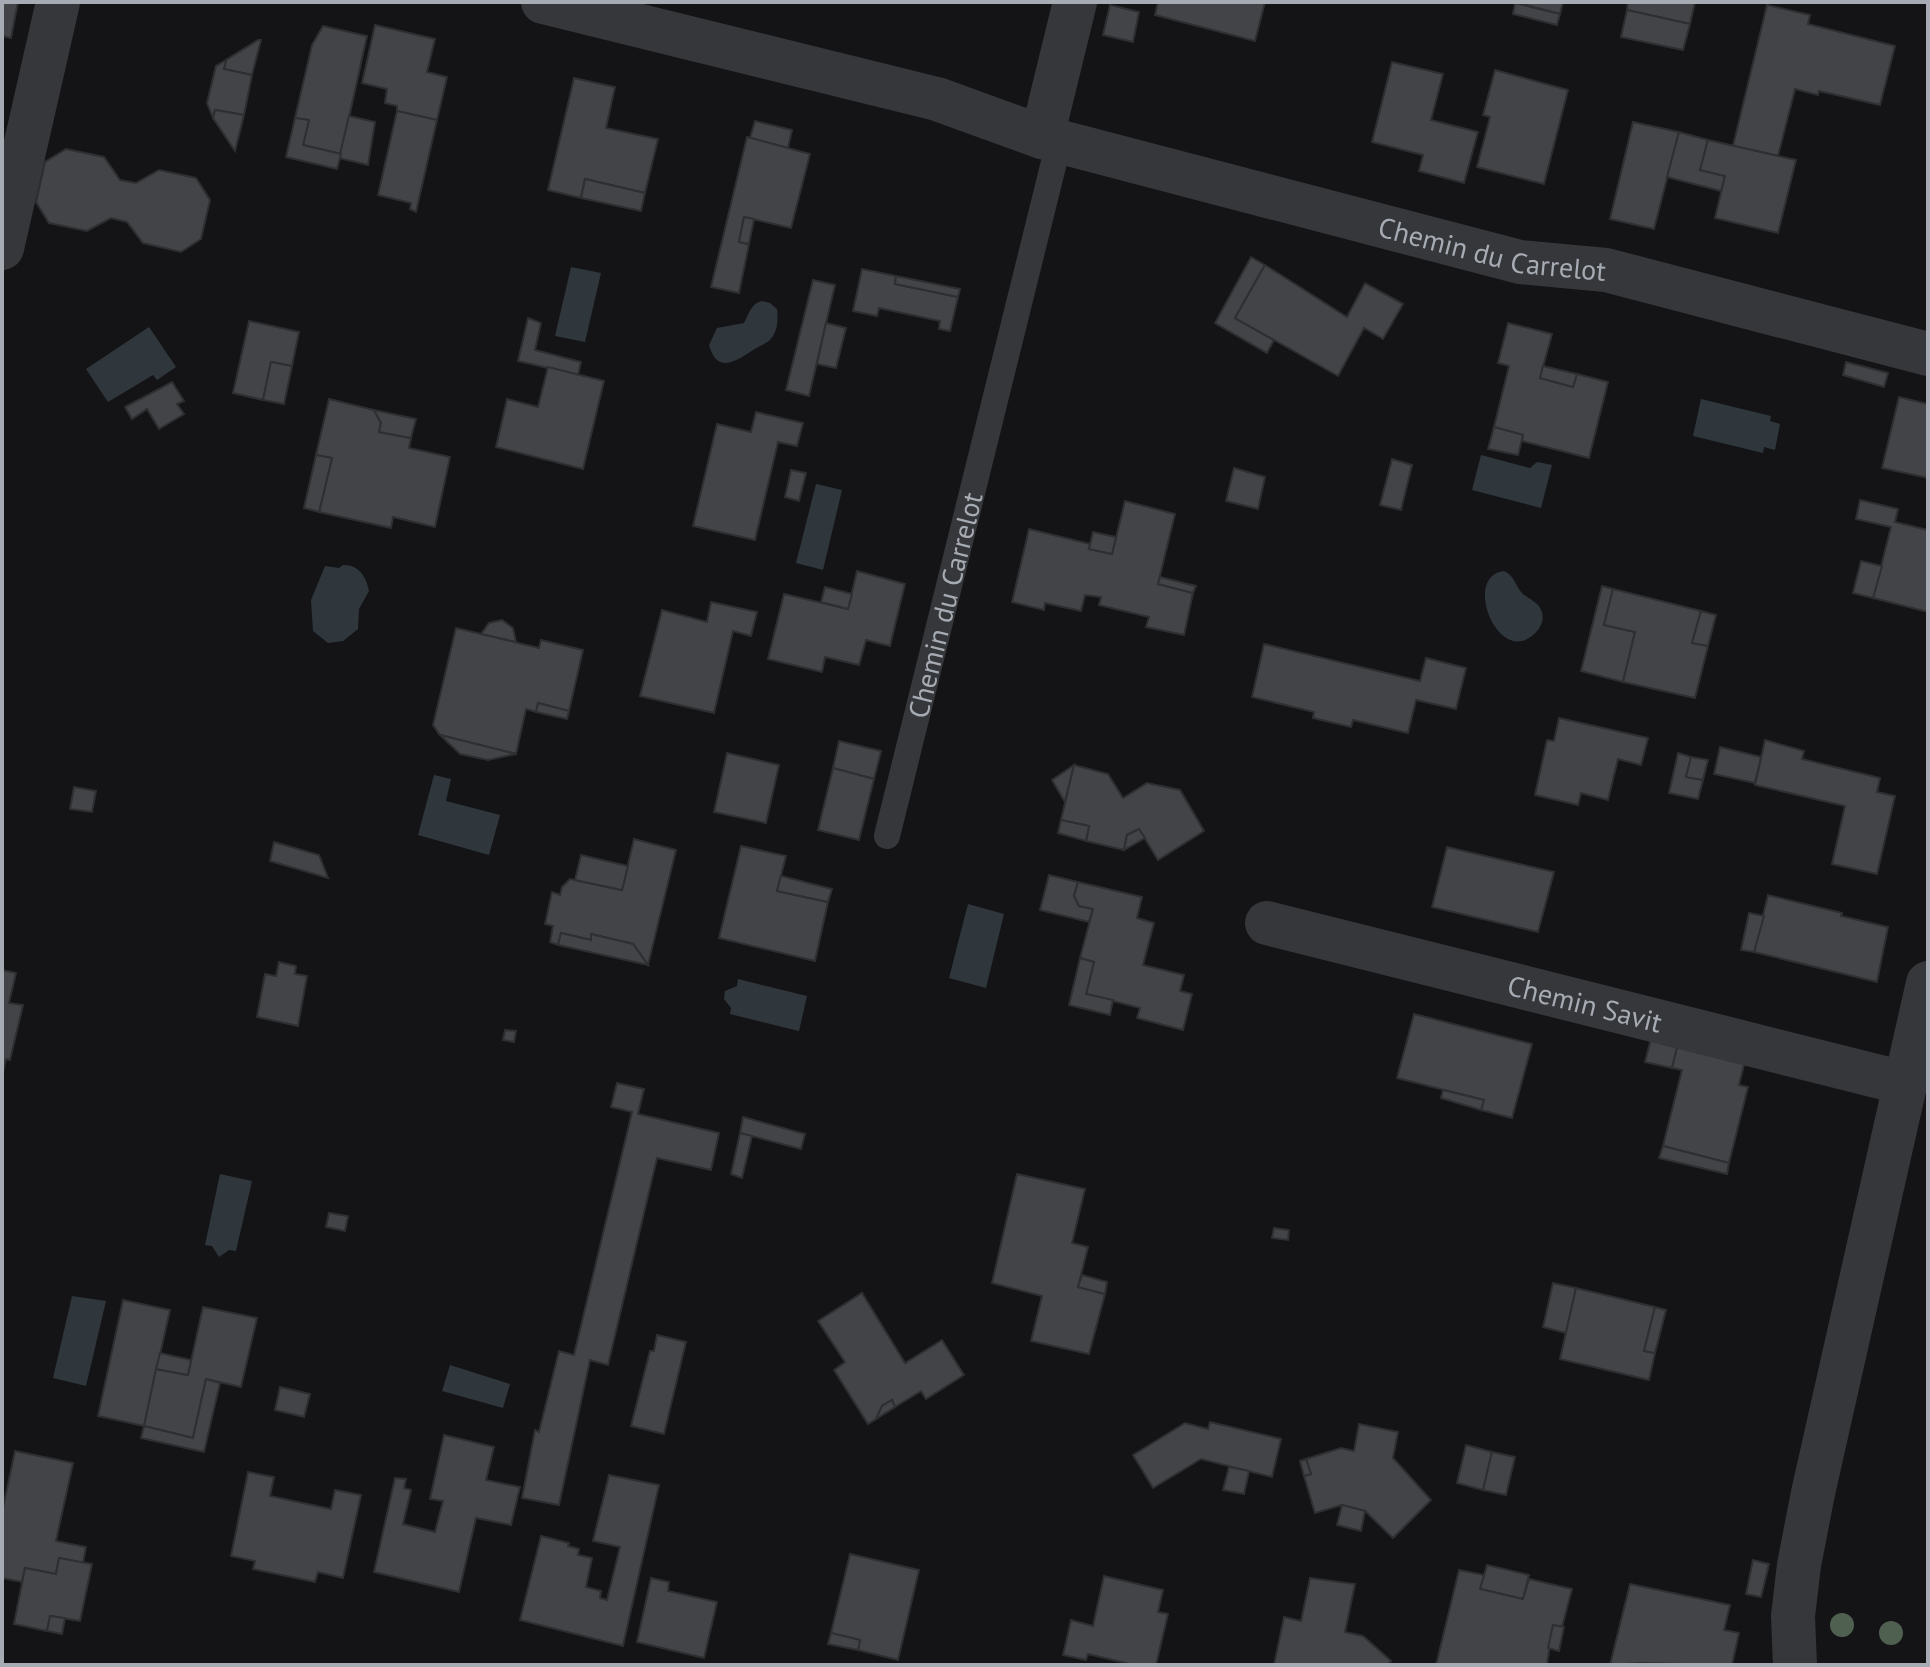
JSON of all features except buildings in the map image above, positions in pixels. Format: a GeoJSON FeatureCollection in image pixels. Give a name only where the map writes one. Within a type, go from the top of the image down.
{"type":"FeatureCollection","features":[{"type":"Feature","properties":{"kind":"street"},"geometry":{"type":"LineString","coordinates":[[2,248],[58,2]]}},
{"type":"Feature","properties":{"kind":"street","name":"Chemin du Carrelot"},"geometry":{"type":"LineString","coordinates":[[543,2],[673,18],[937,99],[1051,140],[1520,262],[1606,270],[1928,354]]}},
{"type":"Feature","properties":{"kind":"street"},"geometry":{"type":"LineString","coordinates":[[1051,140],[1075,2]]}},
{"type":"Feature","properties":{"kind":"street","name":"Chemin Savit"},"geometry":{"type":"LineString","coordinates":[[1267,923],[1904,1083]]}},
{"type":"Feature","properties":{"kind":"street"},"geometry":{"type":"LineString","coordinates":[[1795,1665],[1793,1616],[1802,1551],[1928,983]]}},
{"type":"Feature","properties":{"kind":"lane","name":"Chemin du Carrelot"},"geometry":{"type":"LineString","coordinates":[[887,836],[1051,140]]}},
{"type":"Feature","properties":{"kind":"shaded area"},"geometry":{"type":"Polygon","coordinates":[[[571,267],[601,273],[585,342],[555,336],[571,267]]]}},
{"type":"Feature","properties":{"kind":"shaded area"},"geometry":{"type":"Polygon","coordinates":[[[762,301],[777,309],[773,337],[733,361],[717,360],[709,345],[717,328],[744,323],[753,306],[762,301]]]}},
{"type":"Feature","properties":{"kind":"shaded area"},"geometry":{"type":"Polygon","coordinates":[[[149,327],[176,367],[157,380],[153,375],[108,402],[86,369],[149,327]]]}},
{"type":"Feature","properties":{"kind":"shaded area"},"geometry":{"type":"Polygon","coordinates":[[[1701,399],[1771,416],[1770,421],[1780,424],[1775,450],[1764,447],[1763,453],[1693,436],[1701,399]]]}},
{"type":"Feature","properties":{"kind":"shaded area"},"geometry":{"type":"Polygon","coordinates":[[[1481,455],[1530,468],[1537,462],[1552,465],[1541,508],[1472,490],[1481,455]]]}},
{"type":"Feature","properties":{"kind":"shaded area"},"geometry":{"type":"Polygon","coordinates":[[[816,484],[842,490],[823,570],[796,563],[816,484]]]}},
{"type":"Feature","properties":{"kind":"shaded area"},"geometry":{"type":"Polygon","coordinates":[[[343,565],[361,572],[369,591],[359,609],[358,629],[343,641],[328,643],[313,631],[311,600],[325,566],[339,568],[343,565]]]}},
{"type":"Feature","properties":{"kind":"shaded area"},"geometry":{"type":"Polygon","coordinates":[[[1504,571],[1543,615],[1541,625],[1525,640],[1513,641],[1503,635],[1488,612],[1486,586],[1492,576],[1504,571]]]}},
{"type":"Feature","properties":{"kind":"shaded area"},"geometry":{"type":"Polygon","coordinates":[[[434,775],[451,779],[446,801],[500,815],[489,855],[418,835],[434,775]]]}},
{"type":"Feature","properties":{"kind":"shaded area"},"geometry":{"type":"Polygon","coordinates":[[[968,904],[1004,914],[986,988],[949,978],[968,904]]]}},
{"type":"Feature","properties":{"kind":"shaded area"},"geometry":{"type":"Polygon","coordinates":[[[738,979],[807,996],[799,1031],[730,1014],[731,1008],[724,999],[725,991],[737,986],[738,979]]]}},
{"type":"Feature","properties":{"kind":"shaded area"},"geometry":{"type":"Polygon","coordinates":[[[220,1174],[252,1181],[236,1251],[229,1250],[219,1257],[212,1246],[205,1245],[220,1174]]]}},
{"type":"Feature","properties":{"kind":"shaded area"},"geometry":{"type":"Polygon","coordinates":[[[72,1296],[106,1301],[86,1386],[53,1378],[72,1296]]]}},
{"type":"Feature","properties":{"kind":"shaded area"},"geometry":{"type":"Polygon","coordinates":[[[450,1365],[510,1384],[503,1408],[442,1391],[450,1365]]]}}]}
